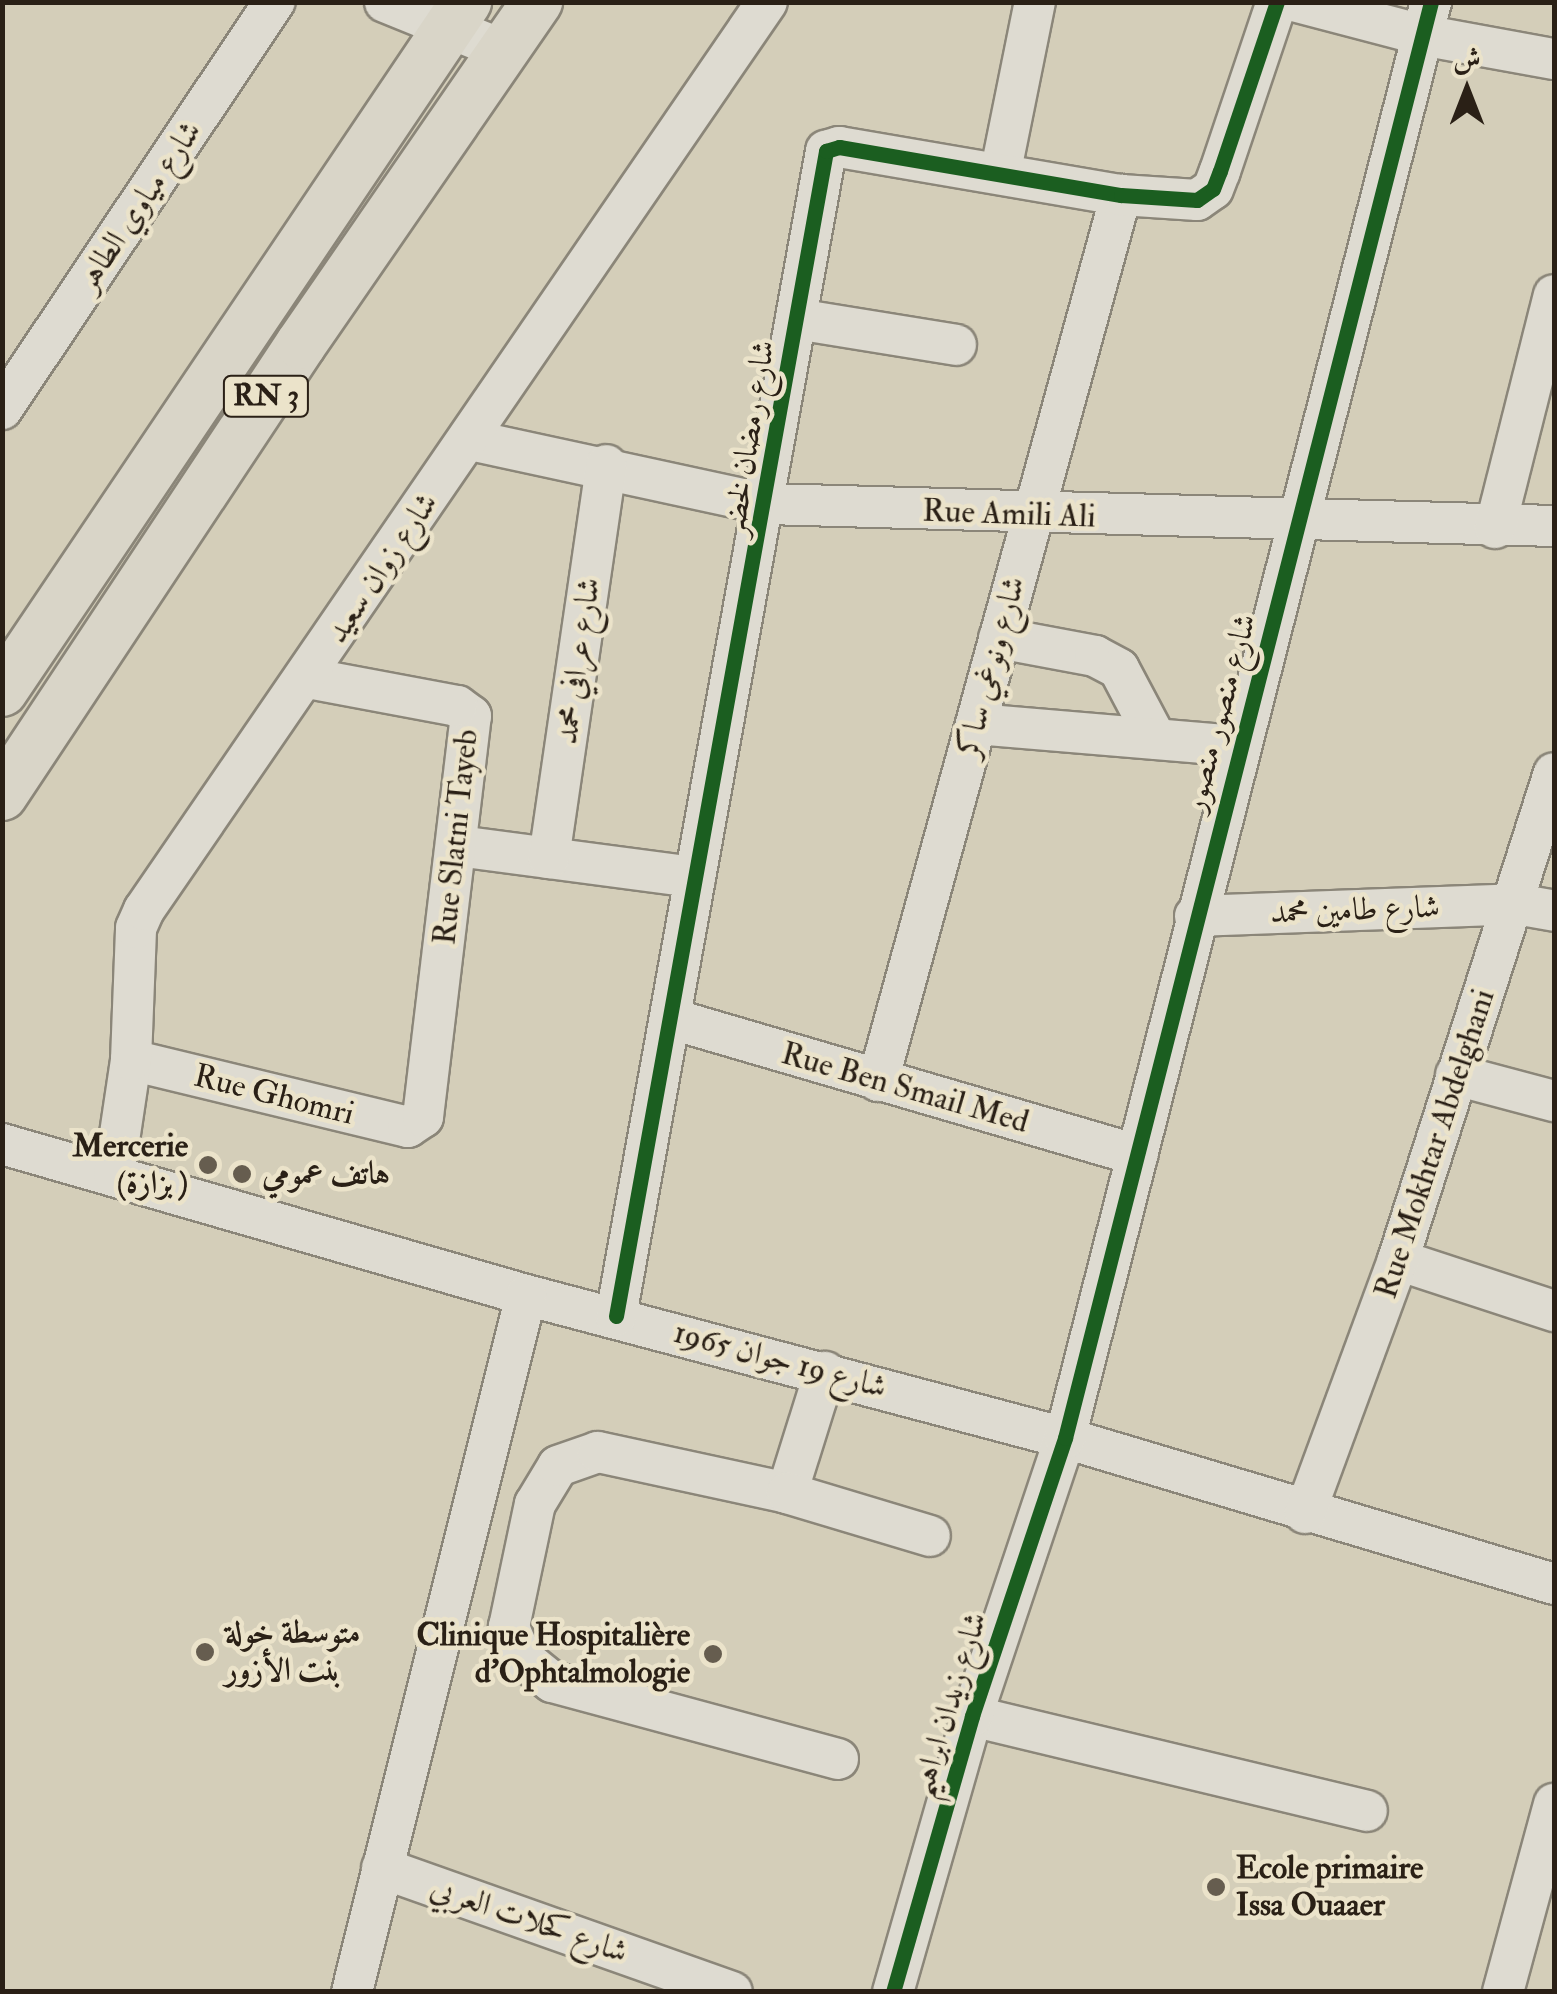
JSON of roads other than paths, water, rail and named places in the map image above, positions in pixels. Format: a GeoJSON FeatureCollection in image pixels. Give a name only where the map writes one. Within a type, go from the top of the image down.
{"type":"FeatureCollection","features":[{"type":"Feature","properties":{"kind":"main road","name":"RN 3"},"geometry":{"type":"LineString","coordinates":[[2,794],[501,49],[537,2]]}},
{"type":"Feature","properties":{"kind":"main road","name":"RN 3"},"geometry":{"type":"LineString","coordinates":[[2,692],[458,14]]}},
{"type":"Feature","properties":{"kind":"street","name":"شارع مياوي الطاهر"},"geometry":{"type":"LineString","coordinates":[[2,409],[274,2]]}},
{"type":"Feature","properties":{"kind":"street"},"geometry":{"type":"LineString","coordinates":[[385,2],[458,14],[501,49]]}},
{"type":"Feature","properties":{"kind":"street","name":"شارع زوان سعيد"},"geometry":{"type":"LineString","coordinates":[[114,1174],[131,1060],[140,919],[768,2]]}},
{"type":"Feature","properties":{"kind":"street"},"geometry":{"type":"LineString","coordinates":[[1001,170],[1035,2]]}},
{"type":"Feature","properties":{"kind":"street"},"geometry":{"type":"LineString","coordinates":[[1300,3],[1429,19],[1554,58]]}},
{"type":"Feature","properties":{"kind":"street","name":"شارع رمضان لخضر"},"geometry":{"type":"LineString","coordinates":[[616,1316],[767,504],[796,319],[832,148],[1001,170],[1180,203],[1212,189],[1300,3]]}},
{"type":"Feature","properties":{"kind":"street","name":"شارع منصور منصور"},"geometry":{"type":"LineString","coordinates":[[1065,1438],[1195,916],[1429,19]]}},
{"type":"Feature","properties":{"kind":"street","name":"شارع ونوغي ساكر"},"geometry":{"type":"LineString","coordinates":[[878,1081],[1121,195]]}},
{"type":"Feature","properties":{"kind":"street"},"geometry":{"type":"LineString","coordinates":[[1496,528],[1554,295]]}},
{"type":"Feature","properties":{"kind":"street"},"geometry":{"type":"LineString","coordinates":[[796,319],[956,346]]}},
{"type":"Feature","properties":{"kind":"street","name":"Rue Amili Ali"},"geometry":{"type":"LineString","coordinates":[[470,440],[606,465],[767,504],[1032,516],[1496,528],[1554,526]]}},
{"type":"Feature","properties":{"kind":"street","name":"شارع عرافي محمد"},"geometry":{"type":"LineString","coordinates":[[549,858],[606,465]]}},
{"type":"Feature","properties":{"kind":"street"},"geometry":{"type":"LineString","coordinates":[[999,638],[1094,656],[1119,670],[1156,739]]}},
{"type":"Feature","properties":{"kind":"street","name":"Rue Slatni Tayeb"},"geometry":{"type":"LineString","coordinates":[[306,678],[466,710],[471,716],[458,846],[418,1125]]}},
{"type":"Feature","properties":{"kind":"street"},"geometry":{"type":"LineString","coordinates":[[976,724],[1239,746]]}},
{"type":"Feature","properties":{"kind":"street","name":"Rue Mokhtar Abdelghani"},"geometry":{"type":"LineString","coordinates":[[1306,1513],[1398,1260],[1456,1076],[1535,907],[1554,773]]}},
{"type":"Feature","properties":{"kind":"street"},"geometry":{"type":"LineString","coordinates":[[458,846],[695,877]]}},
{"type":"Feature","properties":{"kind":"street","name":"شارع طامين محمد"},"geometry":{"type":"LineString","coordinates":[[1195,916],[1535,907]]}},
{"type":"Feature","properties":{"kind":"street","name":"Rue Ben Smail Med"},"geometry":{"type":"LineString","coordinates":[[672,1019],[1138,1155]]}},
{"type":"Feature","properties":{"kind":"street","name":"Rue Ghomri"},"geometry":{"type":"LineString","coordinates":[[131,1060],[418,1125]]}},
{"type":"Feature","properties":{"kind":"street"},"geometry":{"type":"LineString","coordinates":[[1456,1076],[1554,1101]]}},
{"type":"Feature","properties":{"kind":"street","name":"شارع 19 جوان 1965"},"geometry":{"type":"LineString","coordinates":[[8,1155],[114,1174],[526,1295],[1065,1438],[1554,1584]]}},
{"type":"Feature","properties":{"kind":"street"},"geometry":{"type":"LineString","coordinates":[[1398,1260],[1554,1312]]}},
{"type":"Feature","properties":{"kind":"street"},"geometry":{"type":"LineString","coordinates":[[352,1992],[526,1295]]}},
{"type":"Feature","properties":{"kind":"street"},"geometry":{"type":"LineString","coordinates":[[787,1494],[825,1372]]}},
{"type":"Feature","properties":{"kind":"street","name":"شارع زيدان ابراهيم"},"geometry":{"type":"LineString","coordinates":[[892,1992],[972,1716],[1065,1438]]}},
{"type":"Feature","properties":{"kind":"street"},"geometry":{"type":"LineString","coordinates":[[838,1759],[552,1682],[522,1658],[509,1626],[535,1504],[558,1466],[598,1452],[626,1454],[787,1494],[930,1536]]}},
{"type":"Feature","properties":{"kind":"street"},"geometry":{"type":"LineString","coordinates":[[972,1716],[1367,1811]]}},
{"type":"Feature","properties":{"kind":"street"},"geometry":{"type":"LineString","coordinates":[[1504,1992],[1554,1804]]}},
{"type":"Feature","properties":{"kind":"street","name":"شارع كحلات العربي"},"geometry":{"type":"LineString","coordinates":[[382,1868],[732,1992]]}},
{"type":"Feature","properties":{"kind":"place","name":"Mercerie (بزازة )"},"geometry":{"type":"Point","coordinates":[208,1165]}},
{"type":"Feature","properties":{"kind":"place","name":"هاتف عمومي"},"geometry":{"type":"Point","coordinates":[242,1174]}},
{"type":"Feature","properties":{"kind":"place","name":"متوسطة خولة بنت الأزور"},"geometry":{"type":"Point","coordinates":[205,1652]}},
{"type":"Feature","properties":{"kind":"place","name":"Clinique Hospitalière d'Ophtalmologie"},"geometry":{"type":"Point","coordinates":[713,1654]}},
{"type":"Feature","properties":{"kind":"place","name":"Ecole primaire Issa Ouaaer"},"geometry":{"type":"Point","coordinates":[1216,1887]}}]}
